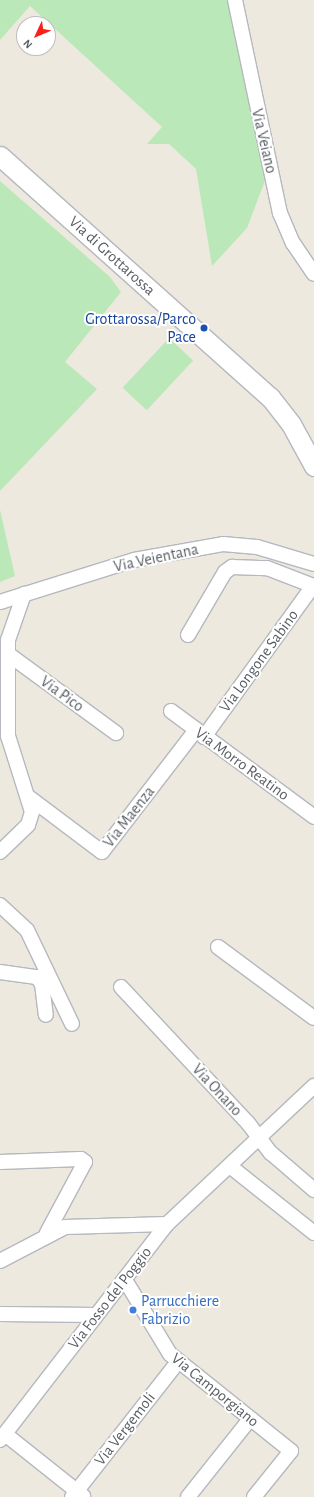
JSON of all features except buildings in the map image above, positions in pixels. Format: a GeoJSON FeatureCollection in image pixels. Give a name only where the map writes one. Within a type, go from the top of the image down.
{"type":"FeatureCollection","features":[{"type":"Feature","properties":{"kind":"street","name":"Via Veiano"},"geometry":{"type":"LineString","coordinates":[[235,0],[280,213],[291,240],[314,274]]}},
{"type":"Feature","properties":{"kind":"street","name":"Via di Grottarossa"},"geometry":{"type":"LineString","coordinates":[[0,156],[270,397],[292,424],[314,466]]}},
{"type":"Feature","properties":{"kind":"street","name":"Via Veientana"},"geometry":{"type":"LineString","coordinates":[[0,602],[134,560],[223,544],[257,546],[314,564]]}},
{"type":"Feature","properties":{"kind":"street","name":"Via Longone Sabino"},"geometry":{"type":"LineString","coordinates":[[188,635],[225,572],[232,568],[267,568],[314,586],[200,733]]}},
{"type":"Feature","properties":{"kind":"street"},"geometry":{"type":"LineString","coordinates":[[0,852],[28,825],[32,812],[30,798],[4,737],[11,623],[24,594]]}},
{"type":"Feature","properties":{"kind":"street","name":"Via Pico"},"geometry":{"type":"LineString","coordinates":[[8,654],[116,733]]}},
{"type":"Feature","properties":{"kind":"street","name":"Via Morro Reatino"},"geometry":{"type":"LineString","coordinates":[[171,711],[314,817]]}},
{"type":"Feature","properties":{"kind":"street","name":"Via Maenza"},"geometry":{"type":"LineString","coordinates":[[30,798],[102,852],[200,733]]}},
{"type":"Feature","properties":{"kind":"street"},"geometry":{"type":"LineString","coordinates":[[0,905],[28,930],[72,1024]]}},
{"type":"Feature","properties":{"kind":"street"},"geometry":{"type":"LineString","coordinates":[[218,947],[314,1018]]}},
{"type":"Feature","properties":{"kind":"street"},"geometry":{"type":"LineString","coordinates":[[0,972],[37,977],[42,984],[46,1015]]}},
{"type":"Feature","properties":{"kind":"street","name":"Via Onano"},"geometry":{"type":"LineString","coordinates":[[121,987],[259,1139],[270,1154],[314,1190]]}},
{"type":"Feature","properties":{"kind":"street","name":"Via Fosso del Poggio"},"geometry":{"type":"LineString","coordinates":[[3,1437],[167,1224],[231,1167],[314,1086]]}},
{"type":"Feature","properties":{"kind":"street"},"geometry":{"type":"LineString","coordinates":[[0,1162],[81,1159],[86,1162],[47,1233]]}},
{"type":"Feature","properties":{"kind":"street"},"geometry":{"type":"LineString","coordinates":[[231,1167],[314,1233]]}},
{"type":"Feature","properties":{"kind":"street"},"geometry":{"type":"LineString","coordinates":[[0,1261],[47,1233],[72,1226],[167,1224]]}},
{"type":"Feature","properties":{"kind":"street","name":"Via Camporgiano"},"geometry":{"type":"LineString","coordinates":[[125,1280],[178,1362],[291,1451],[254,1497]]}},
{"type":"Feature","properties":{"kind":"street"},"geometry":{"type":"LineString","coordinates":[[0,1314],[96,1315]]}},
{"type":"Feature","properties":{"kind":"street","name":"Via Vergemoli"},"geometry":{"type":"LineString","coordinates":[[77,1495],[178,1362]]}},
{"type":"Feature","properties":{"kind":"street"},"geometry":{"type":"LineString","coordinates":[[188,1497],[250,1419]]}},
{"type":"Feature","properties":{"kind":"street"},"geometry":{"type":"LineString","coordinates":[[3,1437],[77,1495]]}},
{"type":"Feature","properties":{"kind":"green space"},"geometry":{"type":"Polygon","coordinates":[[[0,0],[231,0],[231,19],[266,178],[247,228],[212,266],[196,169],[169,144],[147,144],[162,127],[56,30],[56,16],[41,16],[30,6],[21,16],[16,16],[16,22],[0,40],[0,0]]]}},
{"type":"Feature","properties":{"kind":"green space"},"geometry":{"type":"Polygon","coordinates":[[[0,181],[110,277],[121,292],[65,362],[97,389],[0,491],[0,181]]]}},
{"type":"Feature","properties":{"kind":"green space"},"geometry":{"type":"Polygon","coordinates":[[[169,338],[193,361],[147,410],[123,388],[169,338]]]}},
{"type":"Feature","properties":{"kind":"green space"},"geometry":{"type":"Polygon","coordinates":[[[0,510],[15,576],[0,582],[0,510]]]}},
{"type":"Feature","properties":{"kind":"place","name":"Grottarossa/Parco Pace"},"geometry":{"type":"Point","coordinates":[204,328]}},
{"type":"Feature","properties":{"kind":"place","name":"Parrucchiere Fabrizio"},"geometry":{"type":"Point","coordinates":[133,1310]}}]}
